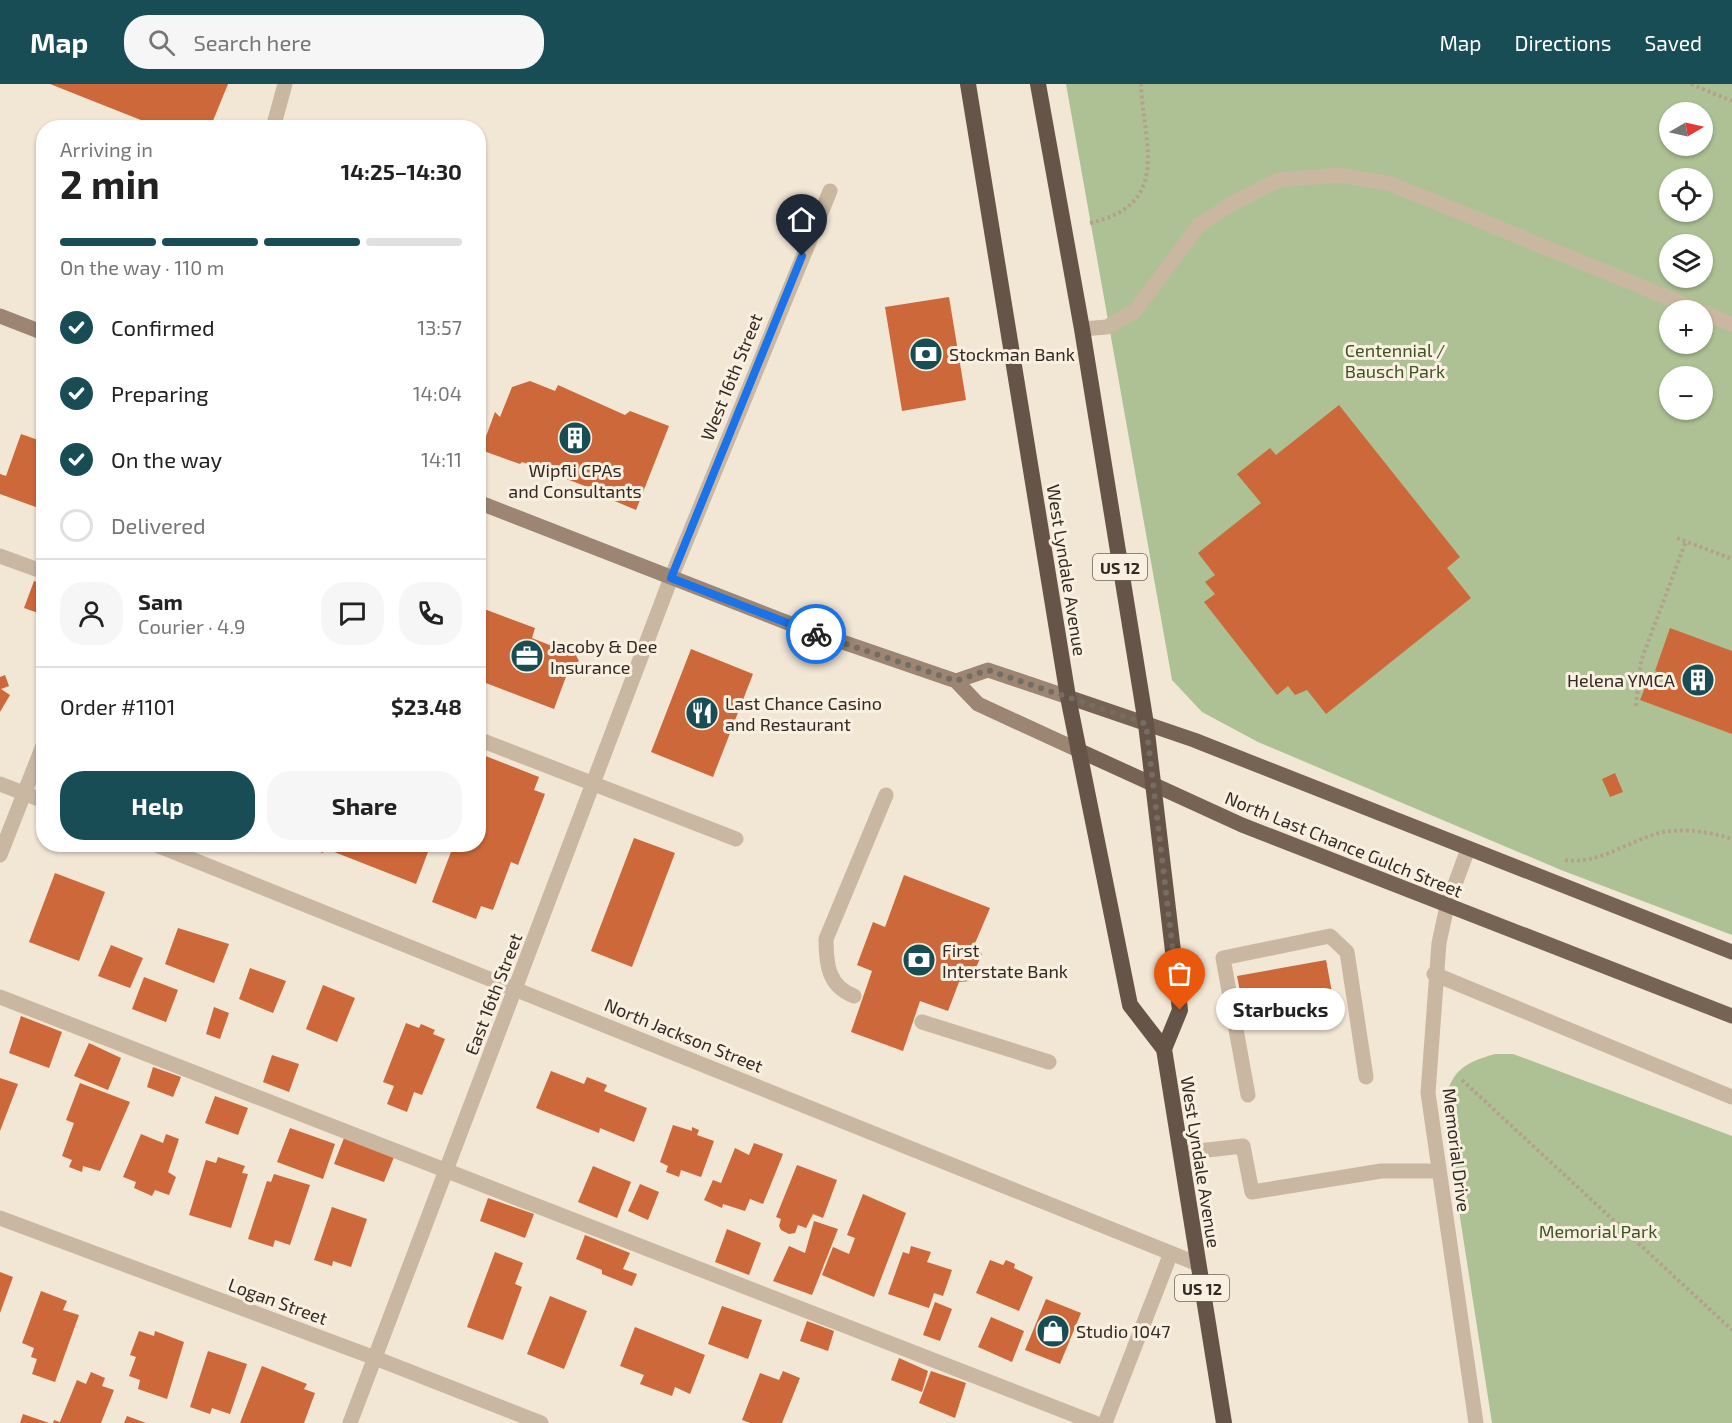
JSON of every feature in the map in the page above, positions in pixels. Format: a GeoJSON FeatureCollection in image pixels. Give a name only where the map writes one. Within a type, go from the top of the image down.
{"type":"FeatureCollection","features":[{"type":"Feature","properties":{"kind":"highway","name":"West Lyndale Avenue"},"geometry":{"type":"LineString","coordinates":[[968,84],[1078,750],[1130,1005],[1164,1049],[1224,1423]]}},
{"type":"Feature","properties":{"kind":"highway","name":"US 12"},"geometry":{"type":"LineString","coordinates":[[1038,84],[1082,329],[1146,724],[1180,1010],[1164,1049]]}},
{"type":"Feature","properties":{"kind":"main road"},"geometry":{"type":"LineString","coordinates":[[0,316],[36,330]]}},
{"type":"Feature","properties":{"kind":"main road","name":"North Last Chance Gulch Street"},"geometry":{"type":"LineString","coordinates":[[486,505],[796,626],[956,681],[978,704],[1242,825],[1732,1016]]}},
{"type":"Feature","properties":{"kind":"main road"},"geometry":{"type":"LineString","coordinates":[[956,681],[988,670],[1194,740],[1732,952]]}},
{"type":"Feature","properties":{"kind":"street"},"geometry":{"type":"LineString","coordinates":[[275,120],[285,84]]}},
{"type":"Feature","properties":{"kind":"street"},"geometry":{"type":"LineString","coordinates":[[1082,329],[1107,327],[1135,311],[1199,225],[1233,203],[1278,180],[1340,175],[1391,184],[1674,300]]}},
{"type":"Feature","properties":{"kind":"street","name":"West 16th Street"},"geometry":{"type":"LineString","coordinates":[[671,578],[830,191]]}},
{"type":"Feature","properties":{"kind":"street"},"geometry":{"type":"LineString","coordinates":[[1713,316],[1732,324]]}},
{"type":"Feature","properties":{"kind":"street"},"geometry":{"type":"LineString","coordinates":[[0,556],[36,569]]}},
{"type":"Feature","properties":{"kind":"street","name":"East 16th Street"},"geometry":{"type":"LineString","coordinates":[[350,1423],[671,578]]}},
{"type":"Feature","properties":{"kind":"street"},"geometry":{"type":"LineString","coordinates":[[486,742],[736,839]]}},
{"type":"Feature","properties":{"kind":"street"},"geometry":{"type":"LineString","coordinates":[[0,855],[36,762]]}},
{"type":"Feature","properties":{"kind":"street"},"geometry":{"type":"LineString","coordinates":[[0,784],[36,798]]}},
{"type":"Feature","properties":{"kind":"street"},"geometry":{"type":"LineString","coordinates":[[854,996],[845,992],[834,982],[826,964],[826,939],[886,795]]}},
{"type":"Feature","properties":{"kind":"street","name":"Memorial Drive"},"geometry":{"type":"LineString","coordinates":[[1468,849],[1447,906],[1434,974],[1428,1093],[1476,1423]]}},
{"type":"Feature","properties":{"kind":"street","name":"North Jackson Street"},"geometry":{"type":"LineString","coordinates":[[174,852],[1198,1264]]}},
{"type":"Feature","properties":{"kind":"street"},"geometry":{"type":"LineString","coordinates":[[1248,1095],[1223,958],[1330,936],[1347,952],[1366,1077]]}},
{"type":"Feature","properties":{"kind":"street"},"geometry":{"type":"LineString","coordinates":[[1434,974],[1732,1097]]}},
{"type":"Feature","properties":{"kind":"street"},"geometry":{"type":"LineString","coordinates":[[0,997],[1095,1423]]}},
{"type":"Feature","properties":{"kind":"street"},"geometry":{"type":"LineString","coordinates":[[922,1022],[1049,1062]]}},
{"type":"Feature","properties":{"kind":"street"},"geometry":{"type":"LineString","coordinates":[[1180,1153],[1243,1146],[1252,1192],[1381,1171],[1439,1171]]}},
{"type":"Feature","properties":{"kind":"street","name":"Logan Street"},"geometry":{"type":"LineString","coordinates":[[0,1218],[375,1358],[541,1423]]}},
{"type":"Feature","properties":{"kind":"street"},"geometry":{"type":"LineString","coordinates":[[1105,1423],[1171,1253]]}},
{"type":"Feature","properties":{"kind":"path"},"geometry":{"type":"LineString","coordinates":[[1090,223],[1105,220],[1139,195],[1149,174],[1150,159],[1141,84]]}},
{"type":"Feature","properties":{"kind":"path"},"geometry":{"type":"LineString","coordinates":[[1691,84],[1732,101]]}},
{"type":"Feature","properties":{"kind":"path"},"geometry":{"type":"LineString","coordinates":[[1677,538],[1732,559]]}},
{"type":"Feature","properties":{"kind":"path"},"geometry":{"type":"LineString","coordinates":[[1636,706],[1641,661],[1686,541]]}},
{"type":"Feature","properties":{"kind":"path"},"geometry":{"type":"LineString","coordinates":[[1557,858],[1568,860],[1594,857],[1661,833],[1683,830],[1716,834],[1732,839]]}},
{"type":"Feature","properties":{"kind":"path"},"geometry":{"type":"LineString","coordinates":[[1462,1080],[1732,1330]]}},
{"type":"Feature","properties":{"kind":"green space","name":"Centennial / Bausch Park"},"geometry":{"type":"Polygon","coordinates":[[[1066,84],[1732,84],[1732,935],[1561,870],[1258,742],[1202,712],[1172,680],[1066,84]]]}},
{"type":"Feature","properties":{"kind":"green space","name":"Memorial Park"},"geometry":{"type":"Polygon","coordinates":[[[1495,1054],[1513,1054],[1732,1136],[1732,1423],[1492,1423],[1443,1108],[1450,1086],[1459,1071],[1473,1062],[1495,1054]]]}},
{"type":"Feature","properties":{"kind":"building"},"geometry":{"type":"Polygon","coordinates":[[[50,84],[228,84],[213,120],[141,120],[50,84]]]}},
{"type":"Feature","properties":{"kind":"building","name":"Stockman Bank"},"geometry":{"type":"Polygon","coordinates":[[[949,297],[966,400],[902,411],[885,307],[949,297]]]}},
{"type":"Feature","properties":{"kind":"building","name":"Wipfli CPAs and Consultants"},"geometry":{"type":"Polygon","coordinates":[[[530,381],[555,391],[558,385],[625,415],[630,411],[669,426],[636,510],[598,494],[598,491],[522,462],[520,464],[486,452],[486,436],[495,412],[500,417],[512,387],[530,381]]]}},
{"type":"Feature","properties":{"kind":"building"},"geometry":{"type":"Polygon","coordinates":[[[1339,405],[1460,557],[1447,568],[1471,598],[1326,714],[1307,690],[1295,695],[1288,686],[1277,695],[1204,602],[1215,594],[1205,582],[1215,575],[1198,553],[1261,503],[1237,474],[1270,448],[1276,455],[1339,405]]]}},
{"type":"Feature","properties":{"kind":"building"},"geometry":{"type":"Polygon","coordinates":[[[21,434],[36,439],[36,507],[0,494],[0,474],[6,476],[21,434]]]}},
{"type":"Feature","properties":{"kind":"building"},"geometry":{"type":"Polygon","coordinates":[[[34,581],[36,582],[36,612],[24,608],[34,581]]]}},
{"type":"Feature","properties":{"kind":"building","name":"Jacoby & Dee Insurance"},"geometry":{"type":"Polygon","coordinates":[[[486,610],[535,628],[532,638],[562,650],[571,646],[579,661],[570,666],[554,709],[486,683],[486,610]]]}},
{"type":"Feature","properties":{"kind":"building","name":"Helena YMCA"},"geometry":{"type":"Polygon","coordinates":[[[1670,628],[1732,651],[1732,734],[1640,700],[1646,685],[1660,690],[1665,675],[1655,671],[1670,628]]]}},
{"type":"Feature","properties":{"kind":"building","name":"Last Chance Casino and Restaurant"},"geometry":{"type":"Polygon","coordinates":[[[691,649],[753,674],[713,777],[651,752],[691,649]]]}},
{"type":"Feature","properties":{"kind":"building"},"geometry":{"type":"Polygon","coordinates":[[[5,675],[9,686],[1,689],[10,695],[0,712],[0,677],[5,675]]]}},
{"type":"Feature","properties":{"kind":"building"},"geometry":{"type":"Polygon","coordinates":[[[486,756],[539,777],[534,790],[545,794],[518,865],[511,862],[493,910],[481,906],[476,919],[432,902],[451,852],[486,852],[486,756]]]}},
{"type":"Feature","properties":{"kind":"building"},"geometry":{"type":"Polygon","coordinates":[[[1615,773],[1623,792],[1610,797],[1602,779],[1615,773]]]}},
{"type":"Feature","properties":{"kind":"building"},"geometry":{"type":"Polygon","coordinates":[[[634,838],[675,853],[632,967],[591,951],[634,838]]]}},
{"type":"Feature","properties":{"kind":"building"},"geometry":{"type":"Polygon","coordinates":[[[334,852],[428,852],[416,884],[334,852]]]}},
{"type":"Feature","properties":{"kind":"building"},"geometry":{"type":"Polygon","coordinates":[[[55,873],[105,892],[79,961],[29,942],[55,873]]]}},
{"type":"Feature","properties":{"kind":"building","name":"First Interstate Bank"},"geometry":{"type":"Polygon","coordinates":[[[904,875],[990,908],[973,948],[982,954],[970,981],[959,982],[948,1011],[920,1001],[903,1051],[851,1032],[872,971],[857,965],[873,922],[885,927],[904,875]]]}},
{"type":"Feature","properties":{"kind":"building"},"geometry":{"type":"Polygon","coordinates":[[[178,928],[229,944],[214,983],[165,964],[178,928]]]}},
{"type":"Feature","properties":{"kind":"building"},"geometry":{"type":"Polygon","coordinates":[[[111,945],[143,958],[130,988],[98,976],[111,945]]]}},
{"type":"Feature","properties":{"kind":"building"},"geometry":{"type":"Polygon","coordinates":[[[1326,960],[1336,1014],[1247,1027],[1237,976],[1326,960]]]}},
{"type":"Feature","properties":{"kind":"building"},"geometry":{"type":"Polygon","coordinates":[[[250,968],[286,981],[273,1013],[239,999],[250,968]]]}},
{"type":"Feature","properties":{"kind":"building"},"geometry":{"type":"Polygon","coordinates":[[[144,977],[178,990],[166,1022],[132,1009],[144,977]]]}},
{"type":"Feature","properties":{"kind":"building"},"geometry":{"type":"Polygon","coordinates":[[[323,985],[355,998],[337,1042],[306,1029],[323,985]]]}},
{"type":"Feature","properties":{"kind":"building"},"geometry":{"type":"Polygon","coordinates":[[[214,1007],[229,1013],[220,1039],[206,1034],[214,1007]]]}},
{"type":"Feature","properties":{"kind":"building"},"geometry":{"type":"Polygon","coordinates":[[[21,1016],[62,1032],[49,1068],[9,1053],[21,1016]]]}},
{"type":"Feature","properties":{"kind":"building"},"geometry":{"type":"Polygon","coordinates":[[[406,1023],[419,1028],[421,1024],[435,1030],[433,1034],[445,1039],[422,1095],[414,1092],[407,1112],[387,1104],[394,1086],[383,1082],[406,1023]]]}},
{"type":"Feature","properties":{"kind":"building"},"geometry":{"type":"Polygon","coordinates":[[[89,1043],[121,1058],[108,1090],[74,1076],[89,1043]]]}},
{"type":"Feature","properties":{"kind":"building"},"geometry":{"type":"Polygon","coordinates":[[[272,1055],[299,1064],[289,1092],[263,1082],[272,1055]]]}},
{"type":"Feature","properties":{"kind":"building"},"geometry":{"type":"Polygon","coordinates":[[[153,1067],[181,1077],[173,1097],[147,1087],[153,1067]]]}},
{"type":"Feature","properties":{"kind":"building"},"geometry":{"type":"Polygon","coordinates":[[[551,1071],[584,1084],[587,1077],[607,1085],[604,1091],[647,1108],[634,1142],[600,1128],[599,1133],[536,1108],[551,1071]]]}},
{"type":"Feature","properties":{"kind":"building"},"geometry":{"type":"Polygon","coordinates":[[[0,1078],[18,1084],[0,1131],[0,1078]]]}},
{"type":"Feature","properties":{"kind":"building"},"geometry":{"type":"Polygon","coordinates":[[[80,1083],[130,1102],[100,1171],[83,1166],[82,1172],[69,1167],[72,1160],[62,1156],[74,1123],[66,1120],[80,1083]]]}},
{"type":"Feature","properties":{"kind":"building"},"geometry":{"type":"Polygon","coordinates":[[[215,1096],[248,1108],[238,1135],[205,1123],[215,1096]]]}},
{"type":"Feature","properties":{"kind":"building"},"geometry":{"type":"Polygon","coordinates":[[[673,1125],[692,1131],[692,1127],[699,1130],[697,1135],[714,1141],[701,1177],[681,1170],[679,1177],[666,1172],[668,1166],[660,1162],[673,1125]]]}},
{"type":"Feature","properties":{"kind":"building"},"geometry":{"type":"Polygon","coordinates":[[[290,1128],[335,1144],[323,1179],[277,1162],[290,1128]]]}},
{"type":"Feature","properties":{"kind":"building"},"geometry":{"type":"Polygon","coordinates":[[[141,1134],[163,1143],[166,1134],[179,1139],[168,1172],[176,1177],[169,1195],[155,1190],[152,1196],[134,1188],[136,1182],[123,1177],[141,1134]]]}},
{"type":"Feature","properties":{"kind":"building"},"geometry":{"type":"Polygon","coordinates":[[[344,1138],[394,1157],[384,1182],[334,1164],[344,1138]]]}},
{"type":"Feature","properties":{"kind":"building"},"geometry":{"type":"Polygon","coordinates":[[[754,1143],[783,1154],[763,1204],[750,1199],[745,1211],[723,1204],[722,1208],[704,1200],[713,1180],[721,1183],[735,1148],[749,1155],[754,1143]]]}},
{"type":"Feature","properties":{"kind":"building"},"geometry":{"type":"Polygon","coordinates":[[[218,1157],[245,1166],[242,1173],[248,1174],[231,1228],[189,1215],[206,1160],[216,1163],[218,1157]]]}},
{"type":"Feature","properties":{"kind":"building"},"geometry":{"type":"Polygon","coordinates":[[[797,1165],[837,1180],[823,1218],[813,1214],[806,1228],[798,1225],[795,1233],[789,1234],[781,1230],[779,1226],[781,1219],[776,1217],[797,1165]]]}},
{"type":"Feature","properties":{"kind":"building"},"geometry":{"type":"Polygon","coordinates":[[[593,1166],[631,1182],[617,1218],[578,1202],[593,1166]]]}},
{"type":"Feature","properties":{"kind":"building"},"geometry":{"type":"Polygon","coordinates":[[[274,1174],[310,1185],[290,1245],[275,1240],[273,1247],[248,1239],[267,1181],[271,1182],[274,1174]]]}},
{"type":"Feature","properties":{"kind":"building"},"geometry":{"type":"Polygon","coordinates":[[[640,1184],[659,1192],[648,1220],[628,1211],[640,1184]]]}},
{"type":"Feature","properties":{"kind":"building"},"geometry":{"type":"Polygon","coordinates":[[[863,1194],[906,1213],[874,1297],[822,1275],[833,1247],[849,1254],[855,1238],[847,1235],[863,1194]]]}},
{"type":"Feature","properties":{"kind":"building"},"geometry":{"type":"Polygon","coordinates":[[[488,1198],[534,1214],[525,1238],[480,1221],[488,1198]]]}},
{"type":"Feature","properties":{"kind":"building"},"geometry":{"type":"Polygon","coordinates":[[[332,1207],[367,1219],[351,1267],[333,1261],[332,1266],[314,1260],[332,1207]]]}},
{"type":"Feature","properties":{"kind":"building"},"geometry":{"type":"Polygon","coordinates":[[[814,1221],[838,1229],[812,1295],[773,1281],[789,1246],[805,1253],[814,1221]]]}},
{"type":"Feature","properties":{"kind":"building"},"geometry":{"type":"Polygon","coordinates":[[[727,1229],[761,1243],[749,1275],[715,1262],[727,1229]]]}},
{"type":"Feature","properties":{"kind":"building"},"geometry":{"type":"Polygon","coordinates":[[[585,1235],[630,1253],[623,1269],[637,1274],[632,1286],[602,1274],[602,1270],[576,1259],[585,1235]]]}},
{"type":"Feature","properties":{"kind":"building"},"geometry":{"type":"Polygon","coordinates":[[[911,1246],[931,1252],[927,1262],[952,1270],[943,1296],[934,1293],[929,1308],[888,1294],[903,1252],[909,1254],[911,1246]]]}},
{"type":"Feature","properties":{"kind":"building"},"geometry":{"type":"Polygon","coordinates":[[[495,1252],[523,1263],[515,1284],[522,1287],[503,1340],[467,1327],[495,1252]]]}},
{"type":"Feature","properties":{"kind":"building"},"geometry":{"type":"Polygon","coordinates":[[[990,1260],[1003,1265],[1006,1260],[1015,1264],[1014,1268],[1033,1277],[1019,1311],[976,1293],[990,1260]]]}},
{"type":"Feature","properties":{"kind":"building"},"geometry":{"type":"Polygon","coordinates":[[[0,1272],[13,1277],[0,1313],[0,1272]]]}},
{"type":"Feature","properties":{"kind":"building"},"geometry":{"type":"Polygon","coordinates":[[[41,1291],[67,1301],[63,1310],[79,1315],[55,1382],[32,1374],[37,1359],[31,1357],[34,1348],[22,1343],[41,1291]]]}},
{"type":"Feature","properties":{"kind":"building"},"geometry":{"type":"Polygon","coordinates":[[[550,1296],[587,1311],[564,1369],[527,1354],[550,1296]]]}},
{"type":"Feature","properties":{"kind":"building","name":"Studio 1047"},"geometry":{"type":"Polygon","coordinates":[[[1046,1299],[1081,1313],[1060,1364],[1025,1350],[1046,1299]]]}},
{"type":"Feature","properties":{"kind":"building"},"geometry":{"type":"Polygon","coordinates":[[[935,1302],[952,1309],[940,1341],[923,1335],[935,1302]]]}},
{"type":"Feature","properties":{"kind":"building"},"geometry":{"type":"Polygon","coordinates":[[[722,1306],[762,1320],[748,1359],[708,1344],[722,1306]]]}},
{"type":"Feature","properties":{"kind":"building"},"geometry":{"type":"Polygon","coordinates":[[[991,1317],[1024,1331],[1012,1362],[978,1347],[991,1317]]]}},
{"type":"Feature","properties":{"kind":"building"},"geometry":{"type":"Polygon","coordinates":[[[807,1321],[834,1331],[828,1351],[800,1341],[807,1321]]]}},
{"type":"Feature","properties":{"kind":"building"},"geometry":{"type":"Polygon","coordinates":[[[635,1327],[705,1355],[690,1394],[675,1387],[672,1396],[640,1384],[644,1375],[620,1366],[635,1327]]]}},
{"type":"Feature","properties":{"kind":"building"},"geometry":{"type":"Polygon","coordinates":[[[139,1331],[154,1336],[155,1331],[184,1342],[167,1399],[138,1389],[140,1380],[129,1376],[136,1357],[130,1355],[139,1331]]]}},
{"type":"Feature","properties":{"kind":"building"},"geometry":{"type":"Polygon","coordinates":[[[208,1351],[247,1364],[230,1414],[212,1408],[210,1414],[190,1407],[208,1351]]]}},
{"type":"Feature","properties":{"kind":"building"},"geometry":{"type":"Polygon","coordinates":[[[899,1358],[928,1371],[922,1392],[891,1380],[899,1358]]]}},
{"type":"Feature","properties":{"kind":"building"},"geometry":{"type":"Polygon","coordinates":[[[262,1366],[307,1384],[304,1389],[315,1393],[304,1423],[240,1423],[262,1366]]]}},
{"type":"Feature","properties":{"kind":"building"},"geometry":{"type":"Polygon","coordinates":[[[783,1371],[800,1378],[782,1423],[750,1423],[742,1420],[760,1373],[779,1380],[783,1371]]]}},
{"type":"Feature","properties":{"kind":"building"},"geometry":{"type":"Polygon","coordinates":[[[931,1371],[966,1383],[955,1418],[919,1403],[931,1371]]]}},
{"type":"Feature","properties":{"kind":"building"},"geometry":{"type":"Polygon","coordinates":[[[91,1372],[105,1378],[102,1386],[114,1390],[101,1423],[53,1423],[54,1420],[60,1422],[77,1380],[86,1384],[91,1372]]]}},
{"type":"Feature","properties":{"kind":"building"},"geometry":{"type":"Polygon","coordinates":[[[23,1414],[49,1423],[20,1423],[23,1414]]]}},
{"type":"Feature","properties":{"kind":"building"},"geometry":{"type":"Polygon","coordinates":[[[127,1416],[146,1423],[124,1423],[127,1416]]]}},
{"type":"Feature","properties":{"kind":"way so far"},"geometry":{"type":"LineString","coordinates":[[816,634],[956,681],[988,670],[1146,724],[1180,1010]]}},
{"type":"Feature","properties":{"kind":"place","name":"Stockman Bank"},"geometry":{"type":"Point","coordinates":[926,354]}},
{"type":"Feature","properties":{"kind":"place","name":"Wipfli CPAs and Consultants"},"geometry":{"type":"Point","coordinates":[575,438]}},
{"type":"Feature","properties":{"kind":"place","name":"Jacoby & Dee Insurance"},"geometry":{"type":"Point","coordinates":[527,656]}},
{"type":"Feature","properties":{"kind":"place","name":"Helena YMCA"},"geometry":{"type":"Point","coordinates":[1698,680]}},
{"type":"Feature","properties":{"kind":"place","name":"Last Chance Casino and Restaurant"},"geometry":{"type":"Point","coordinates":[702,713]}},
{"type":"Feature","properties":{"kind":"place","name":"First Interstate Bank"},"geometry":{"type":"Point","coordinates":[919,960]}},
{"type":"Feature","properties":{"kind":"place","name":"Starbucks"},"geometry":{"type":"Point","coordinates":[1180,1010]}},
{"type":"Feature","properties":{"kind":"place","name":"Studio 1047"},"geometry":{"type":"Point","coordinates":[1053,1331]}},
{"type":"Feature","properties":{"kind":"route"},"geometry":{"type":"LineString","coordinates":[[802,256],[671,578],[816,634]]}}]}
